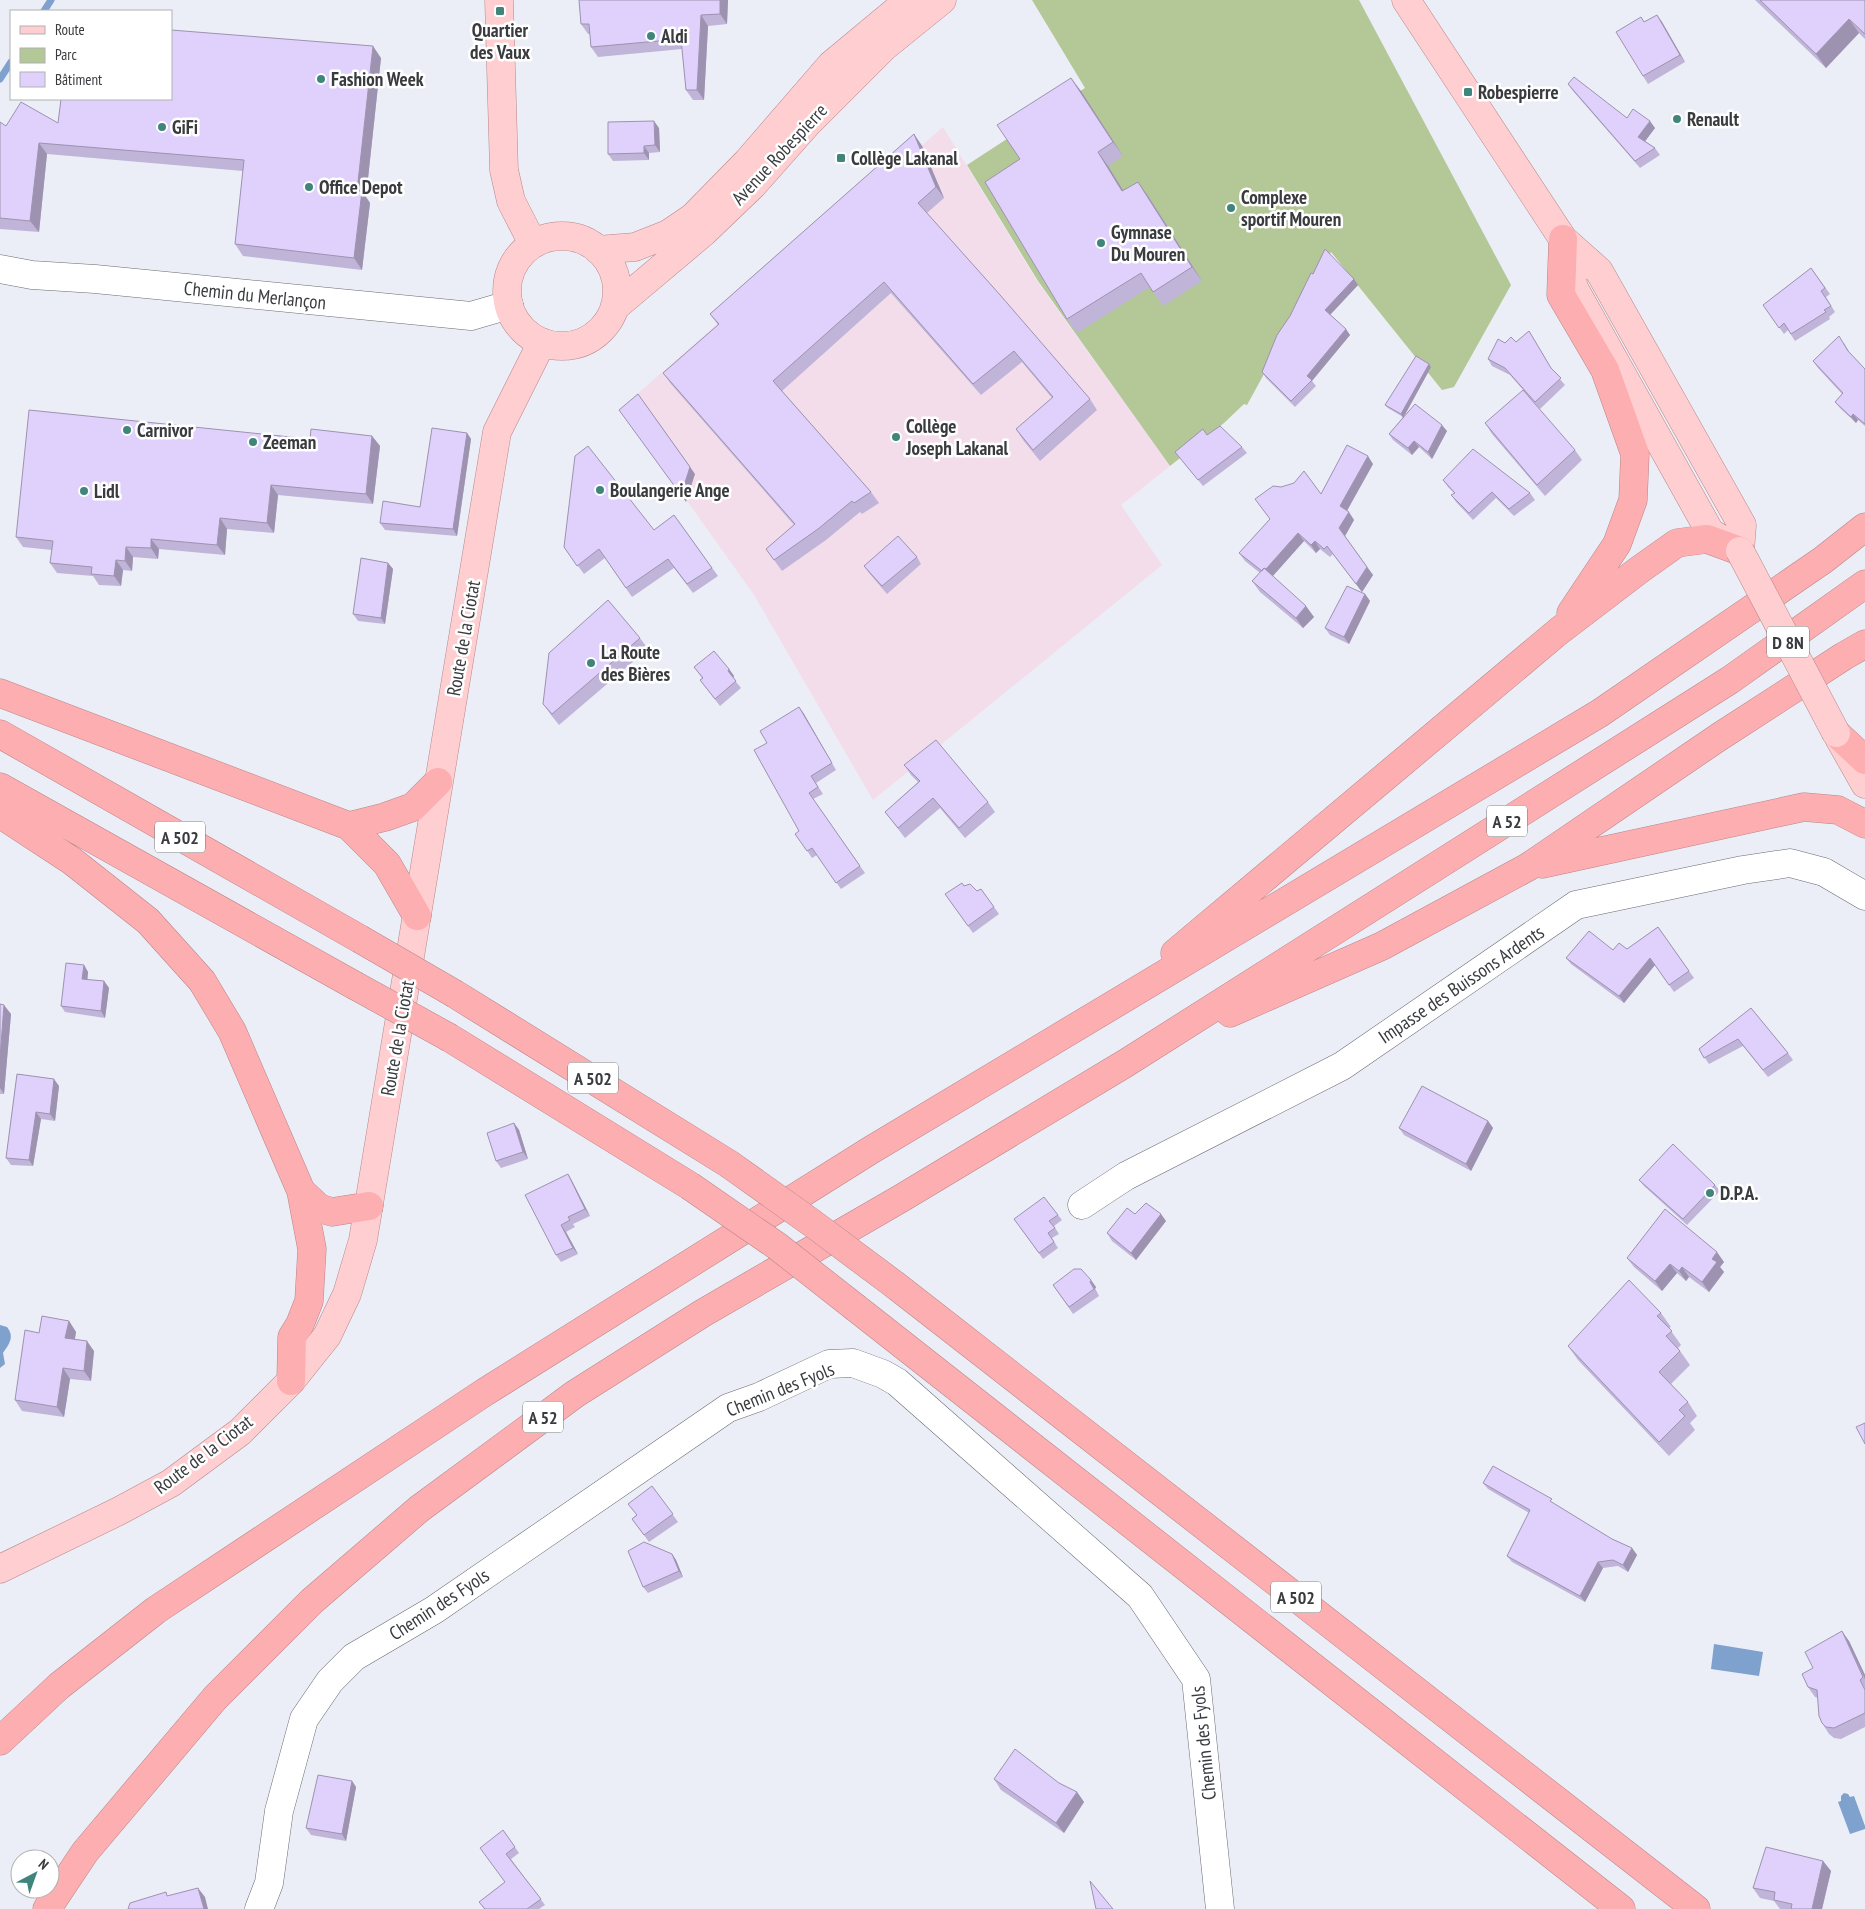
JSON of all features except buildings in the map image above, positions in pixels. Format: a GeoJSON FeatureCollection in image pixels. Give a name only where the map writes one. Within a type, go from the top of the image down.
{"type":"FeatureCollection","features":[{"type":"Feature","properties":{"kind":"highway"},"geometry":{"type":"LineString","coordinates":[[1559,630],[1617,544],[1633,500],[1635,454],[1605,370],[1561,295],[1563,239]]}},
{"type":"Feature","properties":{"kind":"highway","name":"A 52"},"geometry":{"type":"LineString","coordinates":[[0,1741],[59,1686],[156,1610],[485,1392],[871,1150],[1600,713],[1823,560],[1865,527]]}},
{"type":"Feature","properties":{"kind":"highway"},"geometry":{"type":"LineString","coordinates":[[1108,1008],[1559,630],[1678,543],[1707,538],[1740,551]]}},
{"type":"Feature","properties":{"kind":"highway","name":"A 52"},"geometry":{"type":"LineString","coordinates":[[46,1909],[85,1852],[215,1698],[312,1601],[419,1510],[575,1394],[703,1313],[900,1199],[1143,1052],[1730,680],[1865,584]]}},
{"type":"Feature","properties":{"kind":"highway"},"geometry":{"type":"LineString","coordinates":[[1143,1052],[1382,946],[1528,866],[1719,737],[1865,644]]}},
{"type":"Feature","properties":{"kind":"highway"},"geometry":{"type":"LineString","coordinates":[[0,694],[349,826],[387,864],[417,916]]}},
{"type":"Feature","properties":{"kind":"highway"},"geometry":{"type":"LineString","coordinates":[[1836,733],[1865,760]]}},
{"type":"Feature","properties":{"kind":"highway","name":"A 502"},"geometry":{"type":"LineString","coordinates":[[0,734],[456,994],[729,1164],[895,1285],[1696,1909]]}},
{"type":"Feature","properties":{"kind":"highway"},"geometry":{"type":"LineString","coordinates":[[349,826],[385,817],[413,806],[438,782]]}},
{"type":"Feature","properties":{"kind":"highway","name":"A 502"},"geometry":{"type":"LineString","coordinates":[[0,787],[450,1038],[690,1186],[777,1246],[1621,1909]]}},
{"type":"Feature","properties":{"kind":"highway"},"geometry":{"type":"LineString","coordinates":[[1528,866],[1804,807],[1838,810],[1865,824]]}},
{"type":"Feature","properties":{"kind":"highway"},"geometry":{"type":"LineString","coordinates":[[0,814],[72,862],[148,921],[202,981],[232,1032],[301,1191],[312,1249],[309,1301],[300,1324],[292,1337],[290,1381]]}},
{"type":"Feature","properties":{"kind":"highway"},"geometry":{"type":"LineString","coordinates":[[301,1191],[319,1208],[332,1212],[369,1206]]}},
{"type":"Feature","properties":{"kind":"main road"},"geometry":{"type":"LineString","coordinates":[[500,0],[504,170],[511,201],[533,244]]}},
{"type":"Feature","properties":{"kind":"main road","name":"Avenue Robespierre"},"geometry":{"type":"LineString","coordinates":[[598,250],[635,247],[668,234],[693,217],[747,162],[831,65],[909,0]]}},
{"type":"Feature","properties":{"kind":"main road","name":"Avenue Robespierre"},"geometry":{"type":"LineString","coordinates":[[615,307],[704,232],[753,185],[808,123],[884,47],[942,0]]}},
{"type":"Feature","properties":{"kind":"main road","name":"D 8N"},"geometry":{"type":"LineString","coordinates":[[1406,0],[1563,239],[1574,288],[1710,532],[1740,551],[1865,784]]}},
{"type":"Feature","properties":{"kind":"main road"},"geometry":{"type":"LineString","coordinates":[[560,236],[580,240],[598,250],[608,262],[615,276],[617,291],[615,307],[609,320],[600,331],[582,342],[562,346],[542,342],[527,334],[516,321],[506,292],[511,271],[522,253],[533,244],[546,238],[560,236]]}},
{"type":"Feature","properties":{"kind":"main road","name":"Route de la Ciotat"},"geometry":{"type":"LineString","coordinates":[[0,1569],[119,1511],[171,1483],[240,1432],[290,1381],[327,1336],[348,1294],[363,1240],[369,1206],[497,432],[542,342]]}},
{"type":"Feature","properties":{"kind":"street","name":"Chemin du Merlançon"},"geometry":{"type":"LineString","coordinates":[[0,269],[32,275],[95,279],[470,316],[509,305]]}},
{"type":"Feature","properties":{"kind":"street","name":"Impasse des Buissons Ardents"},"geometry":{"type":"LineString","coordinates":[[1082,1205],[1126,1176],[1342,1066],[1576,906],[1743,870],[1790,863],[1824,872],[1865,896]]}},
{"type":"Feature","properties":{"kind":"street","name":"Chemin des Fyols"},"geometry":{"type":"LineString","coordinates":[[259,1909],[269,1883],[279,1811],[304,1719],[330,1681],[354,1657],[434,1610],[728,1408],[829,1364],[853,1363],[883,1374],[897,1382],[1140,1596],[1196,1679],[1220,1909]]}},
{"type":"Feature","properties":{"kind":"shaded area","name":"Collège Joseph Lakanal"},"geometry":{"type":"Polygon","coordinates":[[[943,127],[1037,281],[1170,466],[1121,505],[1162,565],[873,800],[754,595],[621,408],[943,127]]]}},
{"type":"Feature","properties":{"kind":"green space","name":"Complexe sportif Mouren"},"geometry":{"type":"Polygon","coordinates":[[[1032,0],[1359,0],[1511,285],[1454,387],[1442,390],[1331,252],[1247,405],[1244,404],[1224,423],[1170,466],[1038,281],[967,165],[1085,88],[1032,0]]]}},
{"type":"Feature","properties":{"kind":"water"},"geometry":{"type":"Polygon","coordinates":[[[0,1325],[7,1327],[11,1337],[3,1353],[5,1364],[0,1368],[0,1325]]]}},
{"type":"Feature","properties":{"kind":"water"},"geometry":{"type":"Polygon","coordinates":[[[1714,1644],[1763,1652],[1759,1676],[1711,1669],[1714,1644]]]}},
{"type":"Feature","properties":{"kind":"water"},"geometry":{"type":"Polygon","coordinates":[[[1844,1793],[1850,1797],[1854,1796],[1865,1829],[1850,1834],[1838,1802],[1841,1801],[1841,1796],[1844,1793]]]}},
{"type":"Feature","properties":{"kind":"waterway"},"geometry":{"type":"LineString","coordinates":[[45,10],[51,0]]}},
{"type":"Feature","properties":{"kind":"waterway"},"geometry":{"type":"LineString","coordinates":[[0,79],[10,64]]}},
{"type":"Feature","properties":{"kind":"place","name":"Quartier des Vaux"},"geometry":{"type":"Point","coordinates":[500,11]}},
{"type":"Feature","properties":{"kind":"place","name":"Aldi"},"geometry":{"type":"Point","coordinates":[651,36]}},
{"type":"Feature","properties":{"kind":"place","name":"Fashion Week"},"geometry":{"type":"Point","coordinates":[321,79]}},
{"type":"Feature","properties":{"kind":"place","name":"Robespierre"},"geometry":{"type":"Point","coordinates":[1468,92]}},
{"type":"Feature","properties":{"kind":"place","name":"Renault"},"geometry":{"type":"Point","coordinates":[1677,119]}},
{"type":"Feature","properties":{"kind":"place","name":"GiFi"},"geometry":{"type":"Point","coordinates":[162,127]}},
{"type":"Feature","properties":{"kind":"place","name":"Collège Lakanal"},"geometry":{"type":"Point","coordinates":[841,158]}},
{"type":"Feature","properties":{"kind":"place","name":"Office Depot"},"geometry":{"type":"Point","coordinates":[309,187]}},
{"type":"Feature","properties":{"kind":"place","name":"Complexe sportif Mouren"},"geometry":{"type":"Point","coordinates":[1231,208]}},
{"type":"Feature","properties":{"kind":"place","name":"Gymnase Du Mouren"},"geometry":{"type":"Point","coordinates":[1101,243]}},
{"type":"Feature","properties":{"kind":"place","name":"Carnivor"},"geometry":{"type":"Point","coordinates":[127,430]}},
{"type":"Feature","properties":{"kind":"place","name":"Collège Joseph Lakanal"},"geometry":{"type":"Point","coordinates":[896,437]}},
{"type":"Feature","properties":{"kind":"place","name":"Zeeman"},"geometry":{"type":"Point","coordinates":[253,442]}},
{"type":"Feature","properties":{"kind":"place","name":"Boulangerie Ange"},"geometry":{"type":"Point","coordinates":[600,490]}},
{"type":"Feature","properties":{"kind":"place","name":"Lidl"},"geometry":{"type":"Point","coordinates":[84,491]}},
{"type":"Feature","properties":{"kind":"place","name":"La Route des Bières"},"geometry":{"type":"Point","coordinates":[591,663]}},
{"type":"Feature","properties":{"kind":"place","name":"D.P.A."},"geometry":{"type":"Point","coordinates":[1710,1193]}}]}
